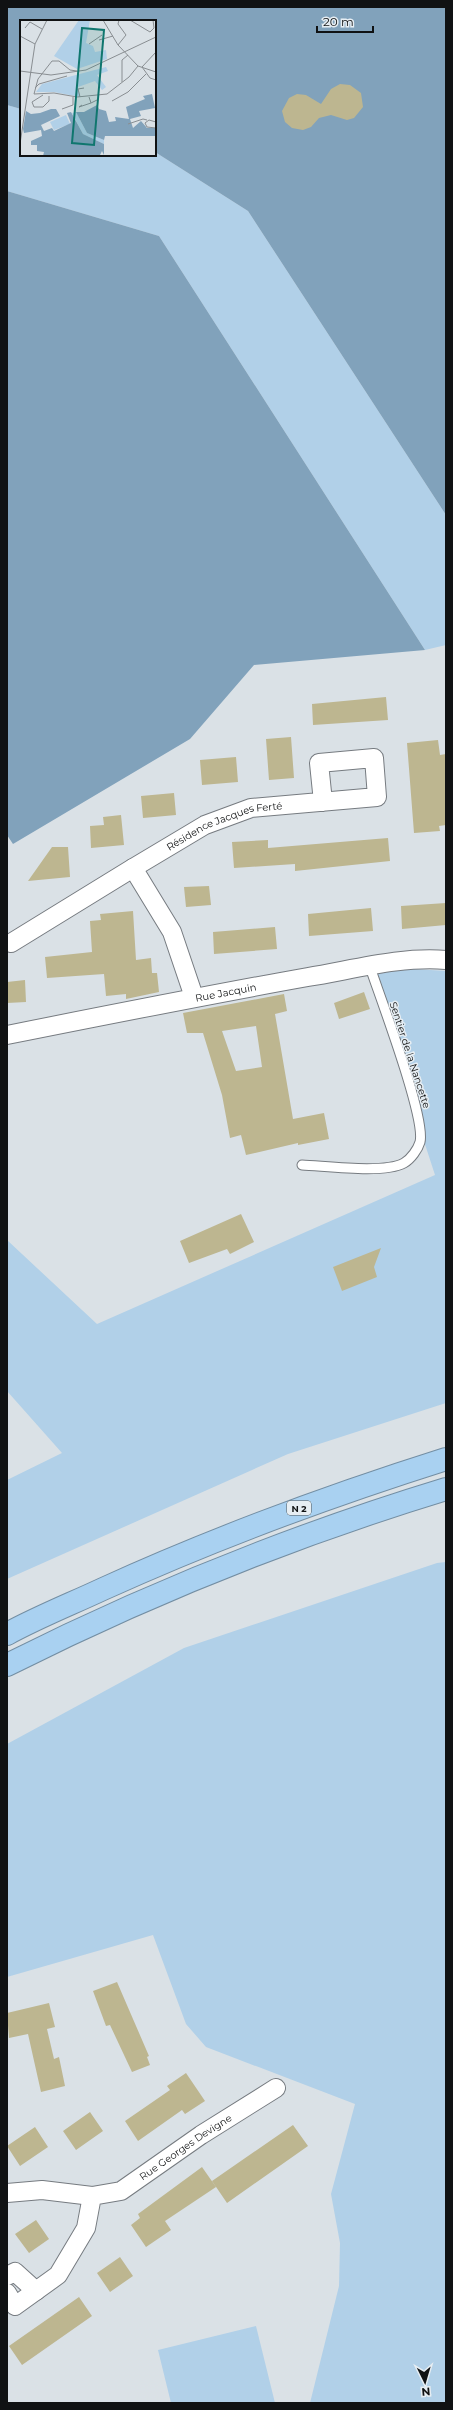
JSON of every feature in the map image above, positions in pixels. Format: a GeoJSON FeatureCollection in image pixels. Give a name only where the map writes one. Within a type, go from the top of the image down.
{"type":"FeatureCollection","features":[{"type":"Feature","properties":{"kind":"highway","name":"N 2"},"geometry":{"type":"LineString","coordinates":[[7,1634],[155,1565],[318,1501],[446,1459]]}},
{"type":"Feature","properties":{"kind":"highway"},"geometry":{"type":"LineString","coordinates":[[7,1665],[60,1639],[184,1583],[321,1530],[446,1489]]}},
{"type":"Feature","properties":{"kind":"highway"},"geometry":{"type":"LineString","coordinates":[[321,1530],[446,1505]]}},
{"type":"Feature","properties":{"kind":"street","name":"Résidence Jacques Ferté"},"geometry":{"type":"LineString","coordinates":[[11,942],[205,825],[251,808],[322,802]]}},
{"type":"Feature","properties":{"kind":"street"},"geometry":{"type":"LineString","coordinates":[[134,868],[172,932],[194,997]]}},
{"type":"Feature","properties":{"kind":"street","name":"Rue Jacquin"},"geometry":{"type":"LineString","coordinates":[[7,1035],[194,997],[370,967],[433,959],[446,960]]}},
{"type":"Feature","properties":{"kind":"street","name":"Rue Georges Devigne"},"geometry":{"type":"LineString","coordinates":[[7,2193],[42,2190],[92,2196],[121,2190],[201,2135],[276,2088]]}},
{"type":"Feature","properties":{"kind":"street"},"geometry":{"type":"LineString","coordinates":[[7,2293],[15,2306],[58,2275],[86,2228],[92,2196]]}},
{"type":"Feature","properties":{"kind":"street"},"geometry":{"type":"LineString","coordinates":[[7,2276],[15,2272],[36,2291]]}},
{"type":"Feature","properties":{"kind":"lane","name":"Sentier de la Nancette"},"geometry":{"type":"LineString","coordinates":[[302,1165],[381,1169],[396,1166],[405,1163],[413,1155],[420,1141],[417,1110],[370,967]]}},
{"type":"Feature","properties":{"kind":"shaded area"},"geometry":{"type":"Polygon","coordinates":[[[7,7],[446,7],[446,515],[248,211],[156,153],[156,20],[20,20],[20,109],[7,105],[7,7]]]}},
{"type":"Feature","properties":{"kind":"shaded area"},"geometry":{"type":"Polygon","coordinates":[[[7,105],[20,109],[20,156],[156,156],[156,153],[248,211],[446,515],[446,645],[425,650],[159,236],[7,191],[7,105]]]}},
{"type":"Feature","properties":{"kind":"shaded area"},"geometry":{"type":"Polygon","coordinates":[[[7,191],[159,236],[425,650],[254,665],[190,739],[13,844],[7,835],[7,191]]]}},
{"type":"Feature","properties":{"kind":"shaded area"},"geometry":{"type":"Polygon","coordinates":[[[367,966],[446,971],[446,1403],[288,1454],[7,1579],[7,1480],[62,1453],[7,1391],[7,1240],[97,1324],[435,1175],[367,966]]]}},
{"type":"Feature","properties":{"kind":"shaded area"},"geometry":{"type":"Polygon","coordinates":[[[446,1562],[446,2403],[310,2403],[339,2286],[340,2243],[331,2194],[355,2104],[206,2047],[186,2024],[153,1935],[7,1977],[7,1744],[184,1648],[437,1563],[446,1562]]]}},
{"type":"Feature","properties":{"kind":"shaded area"},"geometry":{"type":"Polygon","coordinates":[[[256,2326],[275,2403],[171,2403],[158,2350],[256,2326]]]}},
{"type":"Feature","properties":{"kind":"building"},"geometry":{"type":"Polygon","coordinates":[[[340,84],[350,85],[361,93],[363,107],[354,118],[347,120],[331,115],[319,118],[311,127],[303,130],[292,128],[285,122],[282,111],[289,98],[297,94],[306,95],[321,104],[331,89],[340,84]]]}},
{"type":"Feature","properties":{"kind":"building"},"geometry":{"type":"Polygon","coordinates":[[[386,697],[388,720],[313,725],[312,704],[386,697]]]}},
{"type":"Feature","properties":{"kind":"building"},"geometry":{"type":"Polygon","coordinates":[[[291,737],[294,778],[269,780],[266,739],[291,737]]]}},
{"type":"Feature","properties":{"kind":"building"},"geometry":{"type":"Polygon","coordinates":[[[438,740],[440,755],[446,754],[446,825],[439,826],[440,831],[414,833],[407,743],[438,740]]]}},
{"type":"Feature","properties":{"kind":"building"},"geometry":{"type":"Polygon","coordinates":[[[236,757],[238,782],[202,785],[200,760],[236,757]]]}},
{"type":"Feature","properties":{"kind":"building"},"geometry":{"type":"Polygon","coordinates":[[[174,793],[176,815],[143,818],[141,796],[174,793]]]}},
{"type":"Feature","properties":{"kind":"building"},"geometry":{"type":"Polygon","coordinates":[[[121,815],[124,845],[91,848],[90,826],[104,825],[103,817],[121,815]]]}},
{"type":"Feature","properties":{"kind":"building"},"geometry":{"type":"Polygon","coordinates":[[[388,838],[390,861],[295,871],[295,864],[234,868],[232,842],[268,840],[268,848],[388,838]]]}},
{"type":"Feature","properties":{"kind":"building"},"geometry":{"type":"Polygon","coordinates":[[[52,847],[68,847],[70,877],[28,881],[52,847]]]}},
{"type":"Feature","properties":{"kind":"building"},"geometry":{"type":"Polygon","coordinates":[[[209,886],[211,905],[186,907],[184,887],[209,886]]]}},
{"type":"Feature","properties":{"kind":"building"},"geometry":{"type":"Polygon","coordinates":[[[446,903],[446,925],[402,929],[401,906],[446,903]]]}},
{"type":"Feature","properties":{"kind":"building"},"geometry":{"type":"Polygon","coordinates":[[[371,908],[373,931],[309,936],[308,914],[371,908]]]}},
{"type":"Feature","properties":{"kind":"building"},"geometry":{"type":"Polygon","coordinates":[[[133,911],[136,960],[151,958],[152,973],[157,973],[159,992],[126,999],[126,994],[106,996],[104,974],[47,978],[45,957],[92,952],[90,921],[101,920],[100,914],[133,911]]]}},
{"type":"Feature","properties":{"kind":"building"},"geometry":{"type":"Polygon","coordinates":[[[275,927],[277,949],[214,954],[213,932],[275,927]]]}},
{"type":"Feature","properties":{"kind":"building"},"geometry":{"type":"Polygon","coordinates":[[[25,980],[26,1002],[7,1003],[7,982],[25,980]]]}},
{"type":"Feature","properties":{"kind":"building"},"geometry":{"type":"Polygon","coordinates":[[[364,992],[370,1009],[339,1019],[334,1003],[364,992]]]}},
{"type":"Feature","properties":{"kind":"building"},"geometry":{"type":"Polygon","coordinates":[[[284,994],[287,1011],[275,1014],[293,1119],[324,1113],[329,1139],[298,1145],[298,1143],[246,1155],[241,1135],[230,1138],[222,1095],[203,1033],[187,1033],[183,1013],[284,994]],[[256,1026],[222,1031],[236,1071],[262,1067],[256,1026]]]}},
{"type":"Feature","properties":{"kind":"building"},"geometry":{"type":"Polygon","coordinates":[[[241,1214],[254,1242],[230,1254],[227,1249],[189,1263],[180,1241],[241,1214]]]}},
{"type":"Feature","properties":{"kind":"building"},"geometry":{"type":"Polygon","coordinates":[[[381,1248],[374,1267],[377,1277],[342,1291],[333,1267],[381,1248]]]}},
{"type":"Feature","properties":{"kind":"building"},"geometry":{"type":"Polygon","coordinates":[[[117,1982],[149,2056],[147,2057],[150,2065],[132,2072],[110,2025],[106,2026],[93,1991],[117,1982]]]}},
{"type":"Feature","properties":{"kind":"building"},"geometry":{"type":"Polygon","coordinates":[[[49,2003],[55,2027],[47,2029],[54,2059],[59,2057],[65,2086],[41,2092],[28,2034],[9,2038],[7,2013],[49,2003]]]}},
{"type":"Feature","properties":{"kind":"building"},"geometry":{"type":"Polygon","coordinates":[[[186,2073],[205,2101],[185,2114],[182,2110],[138,2141],[125,2121],[170,2090],[167,2086],[186,2073]]]}},
{"type":"Feature","properties":{"kind":"building"},"geometry":{"type":"Polygon","coordinates":[[[90,2112],[103,2131],[76,2150],[63,2131],[90,2112]]]}},
{"type":"Feature","properties":{"kind":"building"},"geometry":{"type":"Polygon","coordinates":[[[293,2125],[308,2146],[227,2203],[212,2181],[293,2125]]]}},
{"type":"Feature","properties":{"kind":"building"},"geometry":{"type":"Polygon","coordinates":[[[35,2127],[48,2147],[20,2166],[7,2146],[35,2127]]]}},
{"type":"Feature","properties":{"kind":"building"},"geometry":{"type":"Polygon","coordinates":[[[202,2167],[216,2187],[165,2221],[171,2230],[146,2247],[131,2225],[140,2218],[138,2214],[202,2167]]]}},
{"type":"Feature","properties":{"kind":"building"},"geometry":{"type":"Polygon","coordinates":[[[36,2220],[49,2239],[29,2253],[15,2234],[36,2220]]]}},
{"type":"Feature","properties":{"kind":"building"},"geometry":{"type":"Polygon","coordinates":[[[120,2257],[133,2276],[110,2292],[97,2273],[120,2257]]]}},
{"type":"Feature","properties":{"kind":"building"},"geometry":{"type":"Polygon","coordinates":[[[79,2297],[92,2316],[22,2365],[9,2346],[79,2297]]]}}]}
